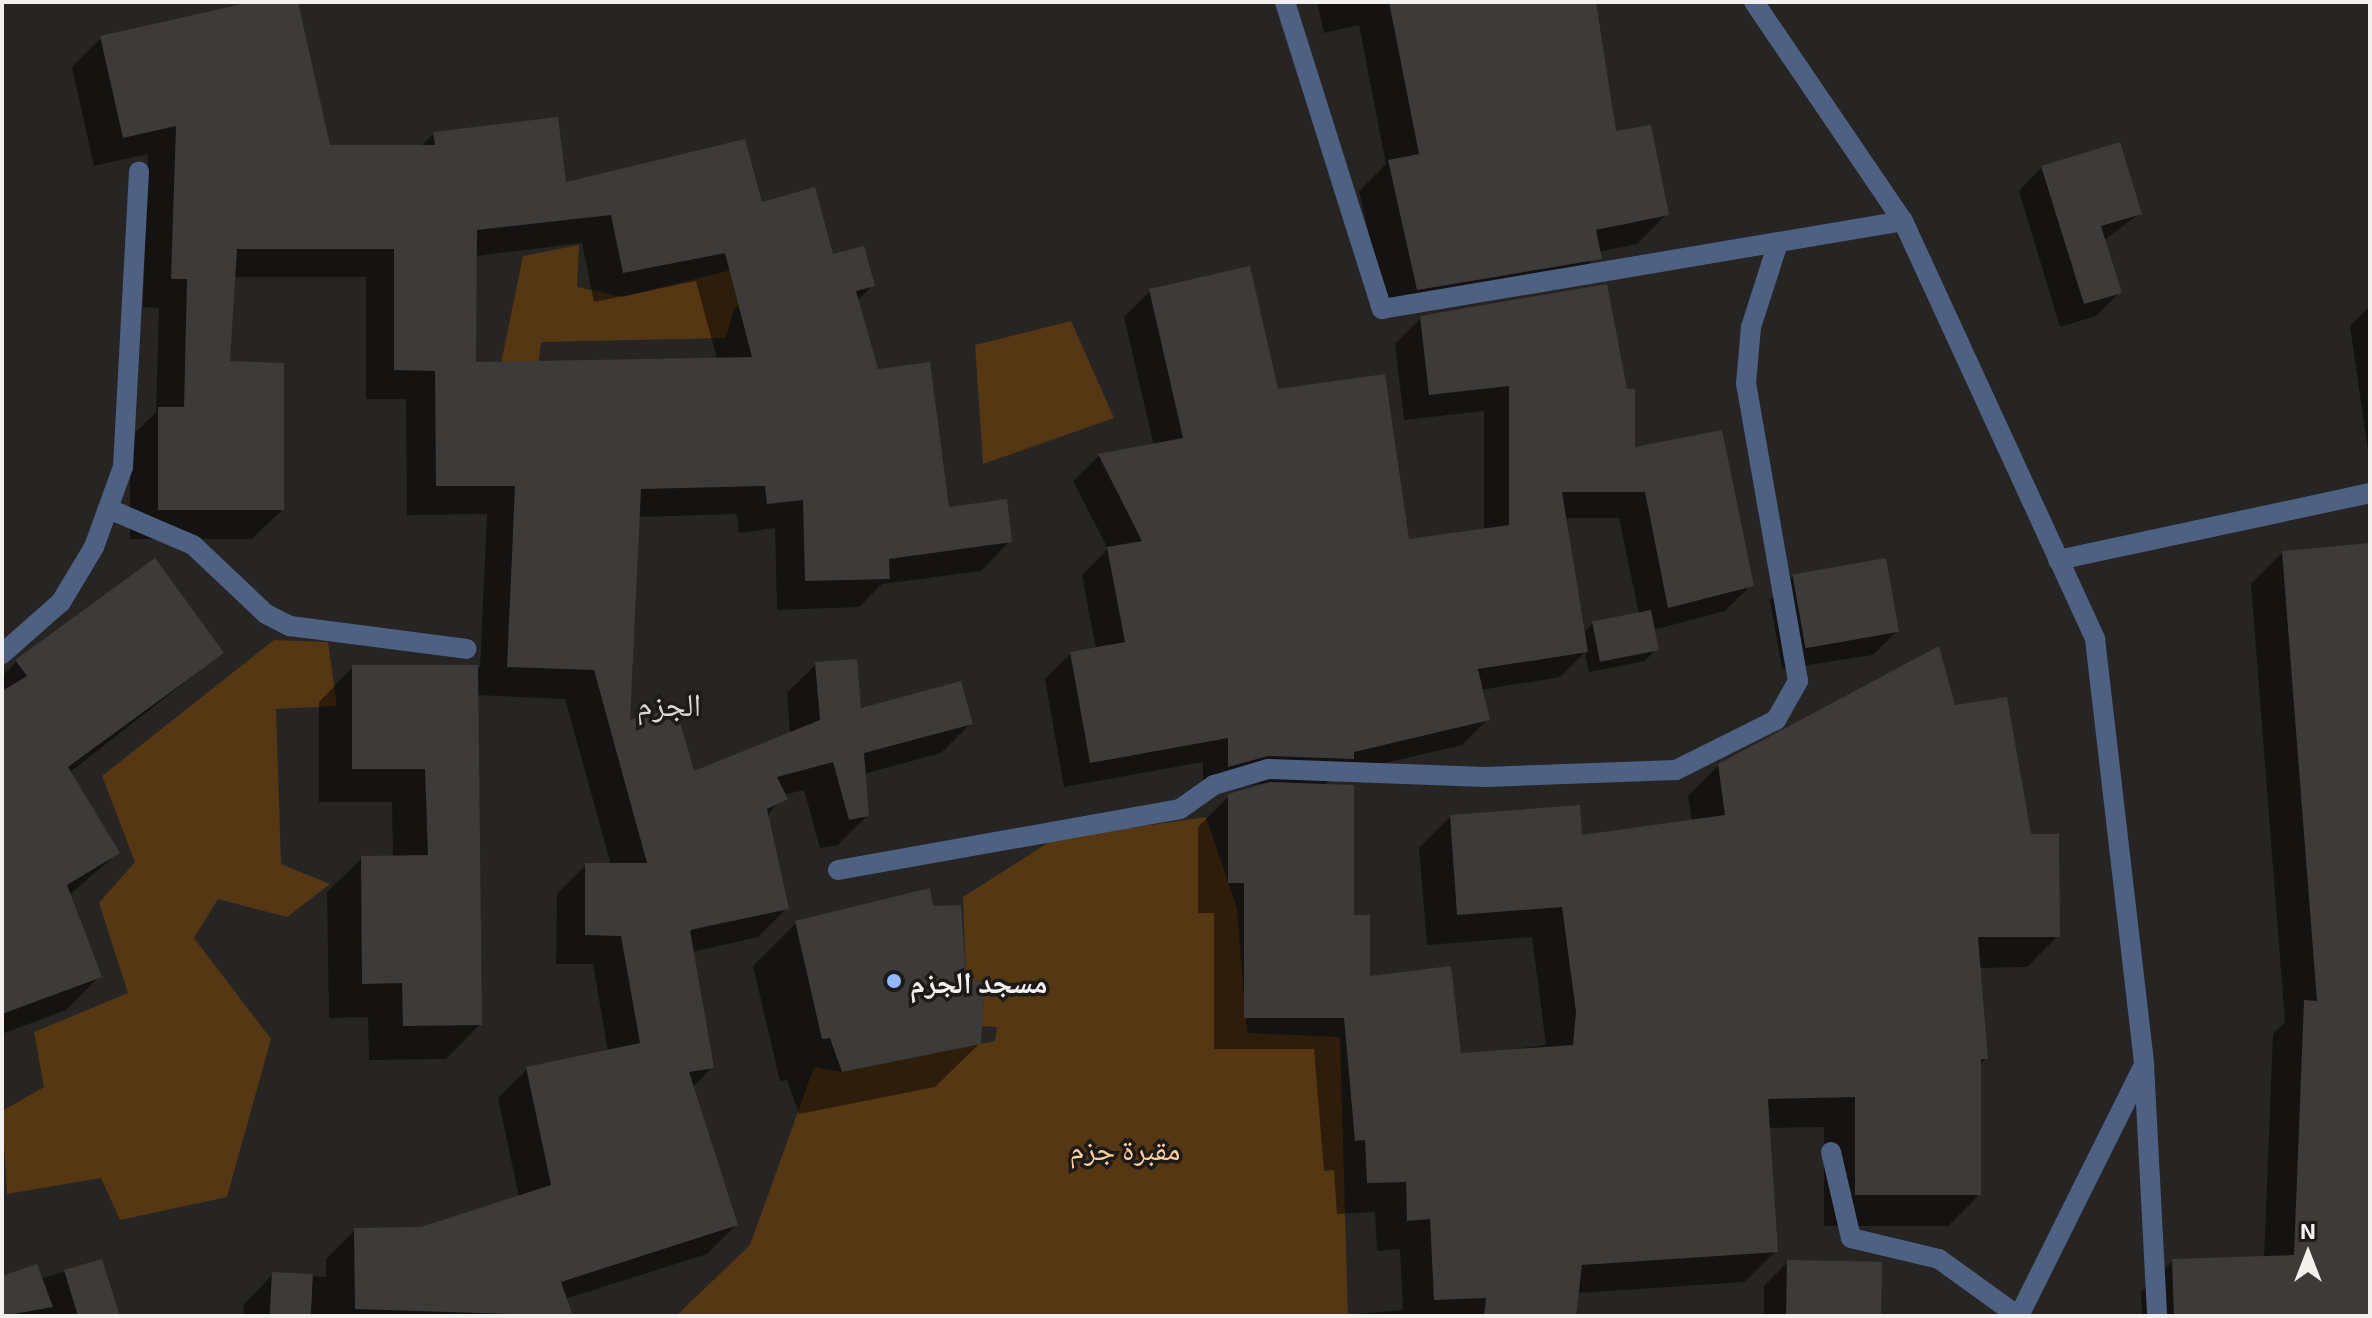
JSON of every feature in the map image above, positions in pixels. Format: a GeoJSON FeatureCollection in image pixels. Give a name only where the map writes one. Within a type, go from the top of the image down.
{"type":"FeatureCollection","features":[{"type":"Feature","properties":{"kind":"street"},"geometry":{"type":"LineString","coordinates":[[1285,2],[1382,309],[1903,221]]}},
{"type":"Feature","properties":{"kind":"street"},"geometry":{"type":"LineString","coordinates":[[1754,2],[1903,221],[2095,639],[2144,1065],[2157,1316]]}},
{"type":"Feature","properties":{"kind":"street"},"geometry":{"type":"LineString","coordinates":[[2,654],[61,602],[109,509],[123,467],[139,171]]}},
{"type":"Feature","properties":{"kind":"street"},"geometry":{"type":"LineString","coordinates":[[838,870],[1180,809],[1214,785],[1268,769],[1485,777],[1676,770],[1776,720],[1798,681],[1746,384],[1751,327],[1778,243]]}},
{"type":"Feature","properties":{"kind":"street"},"geometry":{"type":"LineString","coordinates":[[2058,560],[2370,493]]}},
{"type":"Feature","properties":{"kind":"street"},"geometry":{"type":"LineString","coordinates":[[109,509],[193,545],[266,614],[290,626],[467,649]]}},
{"type":"Feature","properties":{"kind":"street"},"geometry":{"type":"LineString","coordinates":[[1831,1152],[1851,1238],[1939,1259],[2019,1316],[2144,1065]]}},
{"type":"Feature","properties":{"kind":"green space"},"geometry":{"type":"Polygon","coordinates":[[[579,245],[577,287],[623,297],[739,268],[748,297],[734,309],[726,338],[541,342],[534,399],[497,383],[523,256],[579,245]]]}},
{"type":"Feature","properties":{"kind":"green space"},"geometry":{"type":"Polygon","coordinates":[[[1071,321],[1114,418],[983,464],[975,345],[1071,321]]]}},
{"type":"Feature","properties":{"kind":"green space"},"geometry":{"type":"Polygon","coordinates":[[[274,640],[328,642],[337,706],[276,709],[281,864],[330,884],[287,917],[218,899],[194,938],[271,1039],[227,1197],[120,1220],[101,1178],[7,1194],[2,1111],[44,1087],[34,1032],[128,993],[99,903],[135,862],[102,776],[274,640]]]}},
{"type":"Feature","properties":{"kind":"green space","name":"مقبرة جزم"},"geometry":{"type":"Polygon","coordinates":[[[1206,817],[1237,908],[1247,1033],[1340,1037],[1348,1316],[676,1316],[750,1245],[814,1067],[842,1072],[995,1041],[997,1027],[982,1026],[985,982],[966,980],[963,897],[1054,839],[1206,817]]]}},
{"type":"Feature","properties":{"kind":"building"},"geometry":{"type":"Polygon","coordinates":[[[251,2],[298,2],[330,145],[435,145],[433,132],[558,117],[566,182],[745,139],[762,202],[815,187],[833,254],[864,246],[875,286],[856,291],[878,369],[930,362],[949,507],[1007,499],[1012,542],[889,559],[890,579],[805,581],[803,500],[767,504],[765,486],[641,489],[630,720],[676,708],[694,771],[820,720],[815,662],[857,659],[861,708],[961,681],[973,724],[864,753],[869,816],[849,820],[833,762],[777,777],[788,799],[767,809],[789,909],[690,930],[714,1068],[689,1072],[738,1225],[561,1282],[573,1316],[355,1309],[354,1228],[421,1227],[551,1185],[526,1067],[640,1043],[621,936],[585,935],[585,863],[647,863],[594,670],[507,667],[515,486],[436,486],[435,371],[394,370],[394,249],[237,249],[230,361],[284,363],[284,510],[158,510],[158,407],[184,407],[187,279],[171,279],[176,126],[123,138],[100,36],[251,2]],[[611,215],[477,230],[476,362],[752,357],[725,253],[623,273],[611,215]]]}},
{"type":"Feature","properties":{"kind":"building"},"geometry":{"type":"Polygon","coordinates":[[[1389,2],[1596,2],[1616,131],[1651,125],[1669,215],[1596,230],[1602,259],[1417,290],[1388,160],[1419,154],[1389,2]]]}},
{"type":"Feature","properties":{"kind":"building"},"geometry":{"type":"Polygon","coordinates":[[[2120,142],[2142,214],[2101,226],[2122,293],[2084,304],[2041,166],[2120,142]]]}},
{"type":"Feature","properties":{"kind":"building"},"geometry":{"type":"Polygon","coordinates":[[[1250,266],[1278,389],[1385,374],[1409,539],[1509,525],[1509,386],[1429,395],[1420,316],[1607,284],[1627,389],[1635,389],[1635,447],[1722,430],[1754,586],[1668,608],[1645,492],[1562,492],[1588,652],[1478,669],[1490,720],[1354,752],[1354,759],[1268,756],[1228,767],[1228,738],[1090,763],[1070,652],[1125,642],[1107,547],[1142,541],[1098,454],[1183,438],[1149,289],[1250,266]]]}},
{"type":"Feature","properties":{"kind":"building"},"geometry":{"type":"Polygon","coordinates":[[[2370,543],[2370,1316],[2174,1316],[2172,1259],[2294,1255],[2304,1000],[2317,1001],[2282,551],[2370,543]]]}},
{"type":"Feature","properties":{"kind":"building"},"geometry":{"type":"Polygon","coordinates":[[[155,558],[224,653],[68,767],[120,853],[67,885],[102,977],[2,1014],[2,691],[27,676],[15,660],[155,558]]]}},
{"type":"Feature","properties":{"kind":"building"},"geometry":{"type":"Polygon","coordinates":[[[1886,558],[1899,632],[1805,648],[1792,574],[1886,558]]]}},
{"type":"Feature","properties":{"kind":"building"},"geometry":{"type":"Polygon","coordinates":[[[1651,610],[1659,650],[1600,662],[1592,621],[1651,610]]]}},
{"type":"Feature","properties":{"kind":"building"},"geometry":{"type":"Polygon","coordinates":[[[1939,646],[1955,705],[2007,697],[2031,834],[2059,834],[2060,937],[1978,937],[1988,1059],[1981,1059],[1981,1195],[1855,1195],[1855,1097],[1768,1099],[1778,1252],[1582,1265],[1576,1316],[1484,1316],[1486,1298],[1434,1300],[1430,1219],[1407,1221],[1406,1182],[1367,1183],[1365,1140],[1355,1141],[1344,1018],[1244,1018],[1244,883],[1228,883],[1228,794],[1270,782],[1354,785],[1354,915],[1370,915],[1370,976],[1451,966],[1461,1053],[1573,1045],[1576,1012],[1562,907],[1457,915],[1450,815],[1580,805],[1582,835],[1725,815],[1718,764],[1939,646]]]}},
{"type":"Feature","properties":{"kind":"building"},"geometry":{"type":"Polygon","coordinates":[[[352,665],[478,665],[482,1025],[403,1026],[402,983],[362,984],[361,856],[428,855],[425,769],[352,769],[352,665]]]}},
{"type":"Feature","properties":{"kind":"building","name":"مسجد الجزم"},"geometry":{"type":"Polygon","coordinates":[[[930,888],[933,906],[961,905],[966,980],[985,982],[981,1044],[842,1072],[830,1038],[822,1039],[795,921],[930,888]]]}},
{"type":"Feature","properties":{"kind":"building"},"geometry":{"type":"Polygon","coordinates":[[[102,1259],[120,1316],[78,1316],[64,1270],[102,1259]]]}},
{"type":"Feature","properties":{"kind":"building"},"geometry":{"type":"Polygon","coordinates":[[[1787,1260],[1882,1262],[1881,1316],[1786,1316],[1787,1260]]]}},
{"type":"Feature","properties":{"kind":"building"},"geometry":{"type":"Polygon","coordinates":[[[37,1264],[53,1307],[2,1316],[2,1276],[37,1264]]]}},
{"type":"Feature","properties":{"kind":"building"},"geometry":{"type":"Polygon","coordinates":[[[272,1272],[313,1274],[311,1316],[270,1316],[272,1272]]]}},
{"type":"Feature","properties":{"kind":"place","name":"مسجد الجزم"},"geometry":{"type":"Point","coordinates":[894,981]}},
{"type":"Feature","properties":{"kind":"district","name":"الجزم"},"geometry":{"type":"Point","coordinates":[669,703]}}]}
